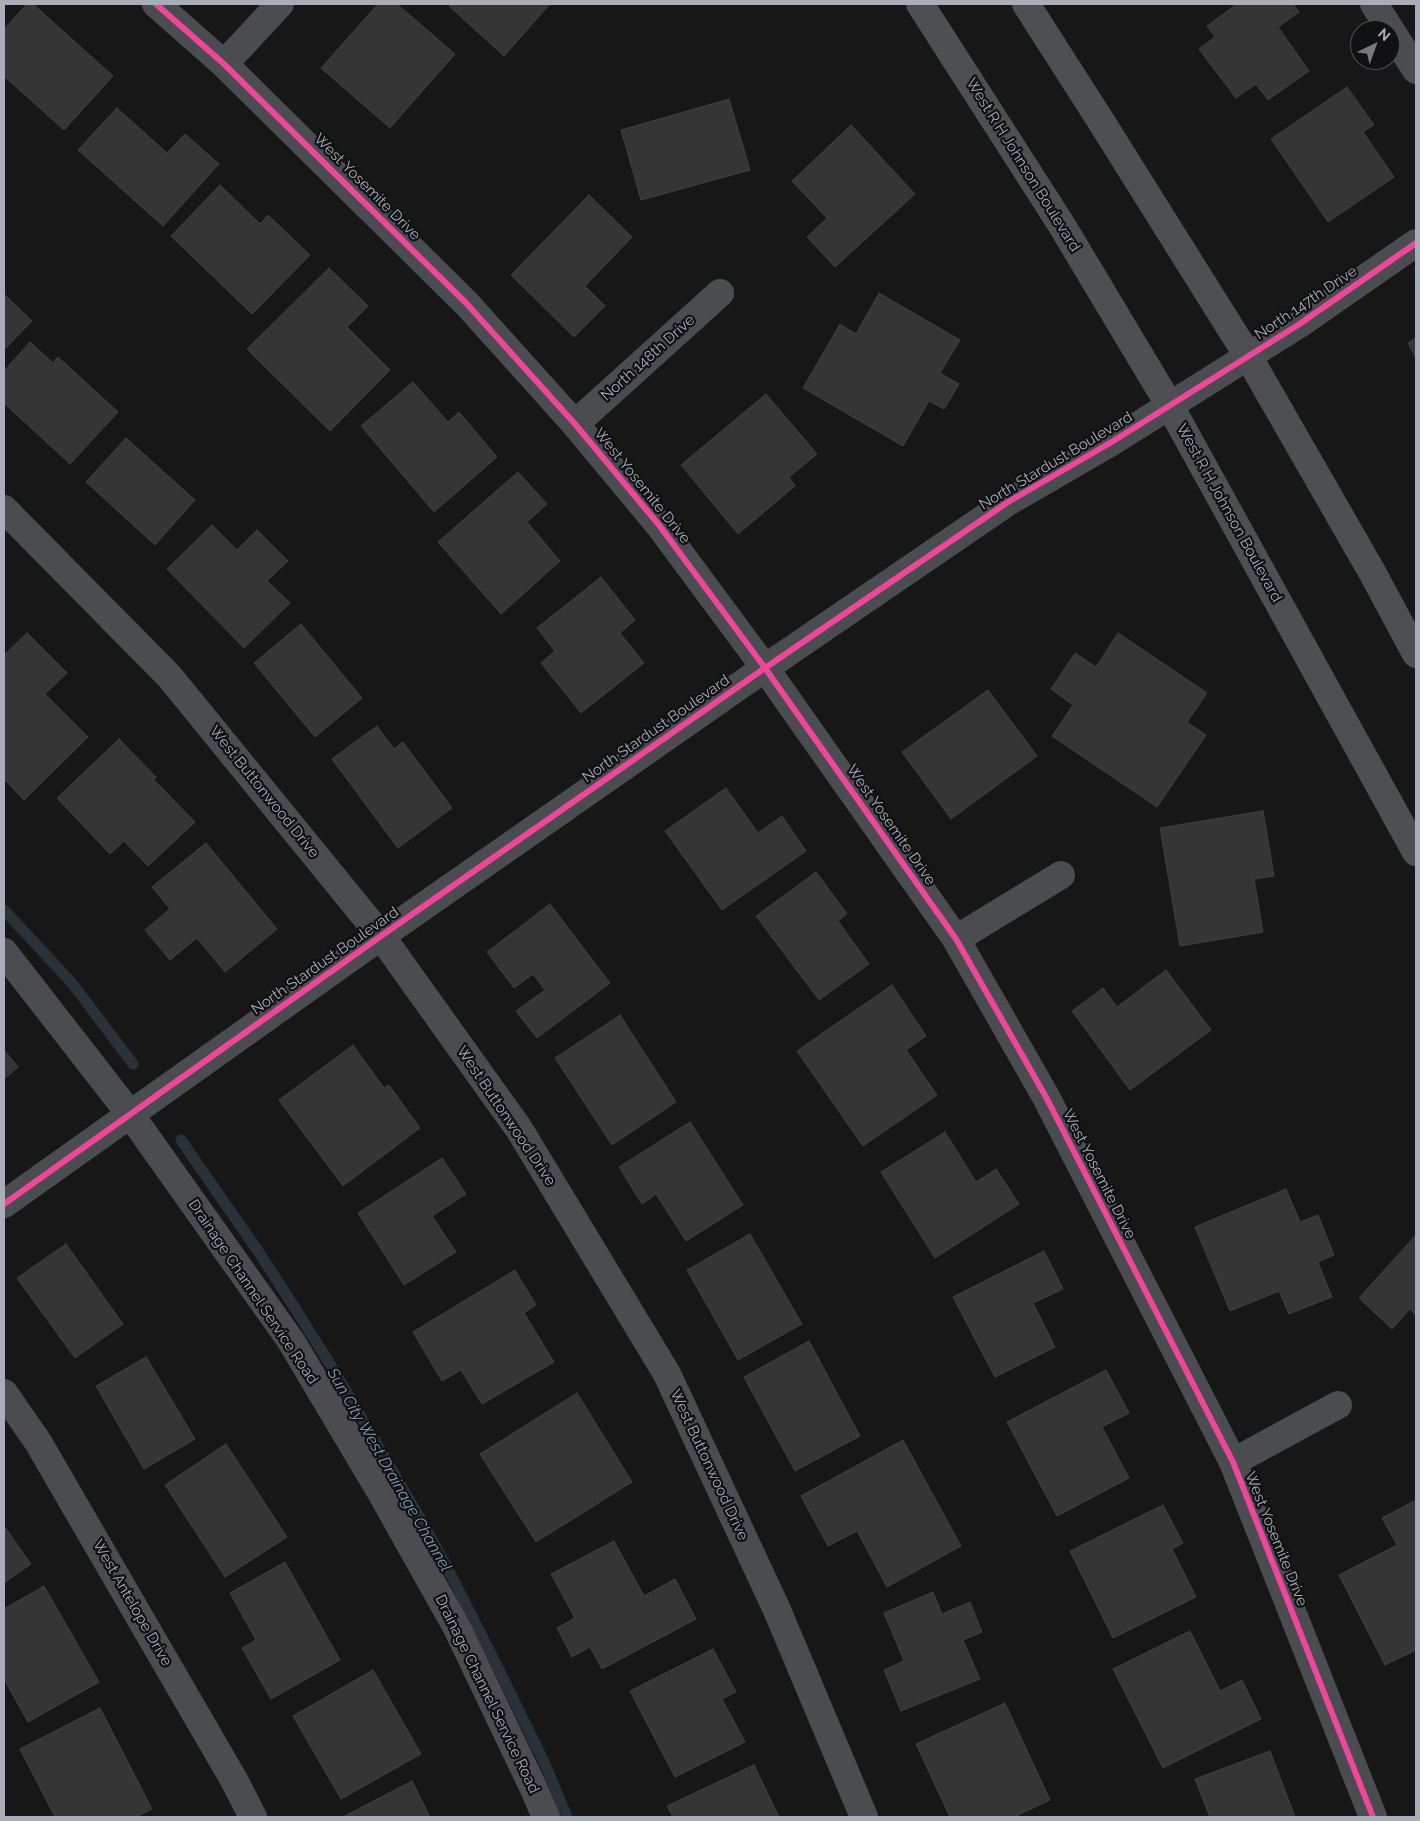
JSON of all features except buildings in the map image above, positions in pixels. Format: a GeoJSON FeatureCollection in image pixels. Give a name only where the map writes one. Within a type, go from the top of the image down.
{"type":"FeatureCollection","features":[{"type":"Feature","properties":{"kind":"main road","name":"West R H Johnson Boulevard"},"geometry":{"type":"LineString","coordinates":[[920,4],[1052,210],[1170,406],[1416,852]]}},
{"type":"Feature","properties":{"kind":"main road"},"geometry":{"type":"LineString","coordinates":[[1026,4],[1248,356],[1372,572],[1416,654]]}},
{"type":"Feature","properties":{"kind":"street","name":"West Yosemite Drive"},"geometry":{"type":"LineString","coordinates":[[156,4],[224,64],[467,304],[575,424],[659,525],[765,668],[956,939],[1046,1097],[1233,1462],[1373,1817]]}},
{"type":"Feature","properties":{"kind":"street"},"geometry":{"type":"LineString","coordinates":[[224,64],[280,4]]}},
{"type":"Feature","properties":{"kind":"street"},"geometry":{"type":"LineString","coordinates":[[1374,4],[1416,70]]}},
{"type":"Feature","properties":{"kind":"street","name":"North 147th Drive"},"geometry":{"type":"LineString","coordinates":[[1209,381],[1298,325],[1416,243]]}},
{"type":"Feature","properties":{"kind":"street","name":"North 148th Drive"},"geometry":{"type":"LineString","coordinates":[[575,424],[720,293]]}},
{"type":"Feature","properties":{"kind":"street","name":"North Stardust Boulevard"},"geometry":{"type":"LineString","coordinates":[[130,1114],[765,668],[1008,502],[1110,443],[1209,381]]}},
{"type":"Feature","properties":{"kind":"street","name":"West Buttonwood Drive"},"geometry":{"type":"LineString","coordinates":[[4,509],[169,676],[381,936],[519,1129],[667,1374],[777,1610],[864,1817]]}},
{"type":"Feature","properties":{"kind":"street"},"geometry":{"type":"LineString","coordinates":[[956,939],[1061,875]]}},
{"type":"Feature","properties":{"kind":"street","name":"Drainage Channel Service Road"},"geometry":{"type":"LineString","coordinates":[[4,952],[130,1114],[291,1341],[374,1481],[457,1628],[546,1817]]}},
{"type":"Feature","properties":{"kind":"street"},"geometry":{"type":"LineString","coordinates":[[4,1204],[130,1114]]}},
{"type":"Feature","properties":{"kind":"street","name":"West Antelope Drive"},"geometry":{"type":"LineString","coordinates":[[4,1394],[43,1451],[234,1780],[253,1817]]}},
{"type":"Feature","properties":{"kind":"street","name":"West Yosemite Drive"},"geometry":{"type":"LineString","coordinates":[[1233,1462],[1338,1405]]}},
{"type":"Feature","properties":{"kind":"waterway","name":"Sun City West Drainage Channel"},"geometry":{"type":"LineString","coordinates":[[4,910],[72,983],[133,1064]]}},
{"type":"Feature","properties":{"kind":"waterway","name":"Sun City West Drainage Channel"},"geometry":{"type":"LineString","coordinates":[[181,1140],[260,1254],[298,1313],[335,1372],[421,1520],[501,1674],[545,1764],[567,1817]]}},
{"type":"Feature","properties":{"kind":"cycle path"},"geometry":{"type":"LineString","coordinates":[[156,4],[224,64],[467,304],[575,424],[659,525],[765,668],[956,939],[1046,1097],[1233,1462],[1373,1817]]}},
{"type":"Feature","properties":{"kind":"cycle path"},"geometry":{"type":"LineString","coordinates":[[4,1204],[381,936],[765,668],[1008,502],[1110,443],[1298,325],[1416,243]]}}]}
